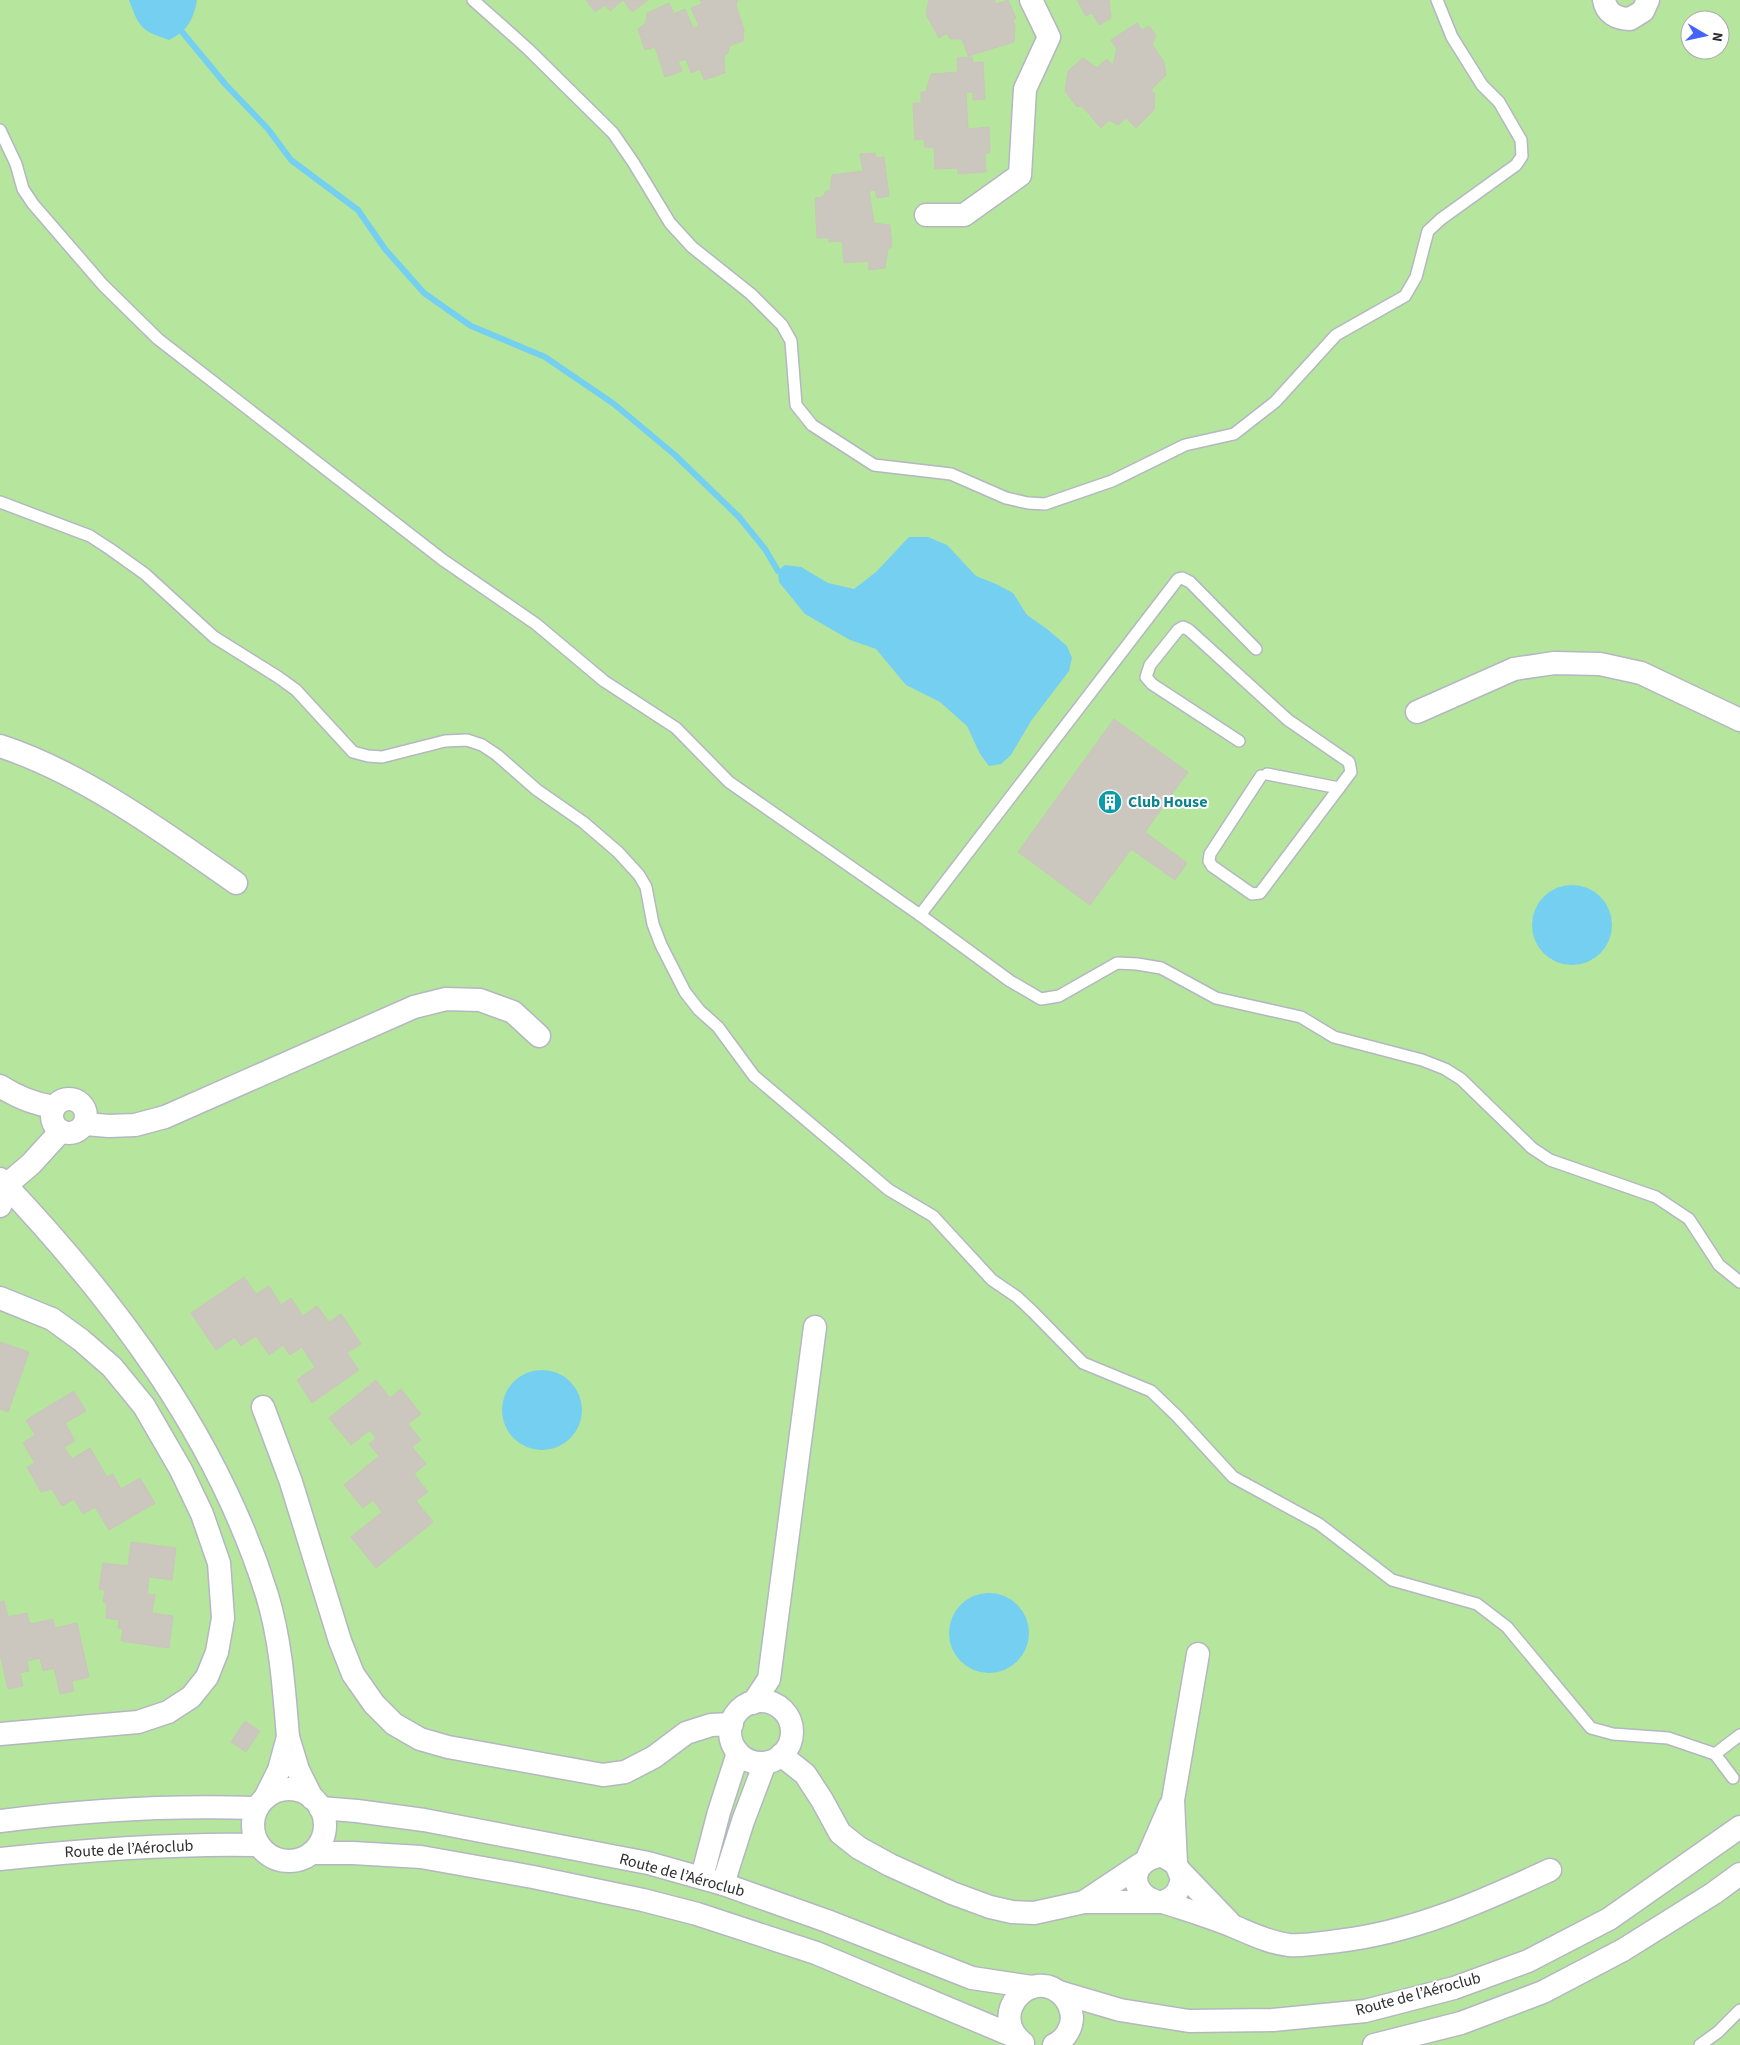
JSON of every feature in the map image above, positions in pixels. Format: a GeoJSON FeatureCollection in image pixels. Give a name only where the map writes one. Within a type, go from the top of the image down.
{"type":"FeatureCollection","features":[{"type":"Feature","properties":{"kind":"street"},"geometry":{"type":"LineString","coordinates":[[926,215],[964,215],[1020,175],[1025,89],[1049,37],[1031,0]]}},
{"type":"Feature","properties":{"kind":"street"},"geometry":{"type":"LineString","coordinates":[[1604,0],[1609,11],[1622,19],[1630,19],[1637,16],[1650,2]]}},
{"type":"Feature","properties":{"kind":"street"},"geometry":{"type":"LineString","coordinates":[[1417,712],[1514,670],[1554,663],[1600,664],[1641,673],[1740,720]]}},
{"type":"Feature","properties":{"kind":"street"},"geometry":{"type":"LineString","coordinates":[[0,746],[21,753],[91,788],[163,831],[236,883]]}},
{"type":"Feature","properties":{"kind":"street"},"geometry":{"type":"LineString","coordinates":[[84,1124],[134,1125],[165,1117],[414,1006],[446,1000],[480,1000],[513,1012],[539,1036]]}},
{"type":"Feature","properties":{"kind":"street"},"geometry":{"type":"LineString","coordinates":[[0,1086],[13,1095],[37,1104],[54,1107]]}},
{"type":"Feature","properties":{"kind":"street"},"geometry":{"type":"LineString","coordinates":[[67,1098],[78,1100],[85,1108],[84,1124],[77,1131],[66,1133],[61,1131],[57,1128],[52,1118],[54,1107],[67,1098]]}},
{"type":"Feature","properties":{"kind":"street"},"geometry":{"type":"LineString","coordinates":[[61,1131],[31,1164],[4,1187],[92,1281],[151,1360],[208,1456],[246,1535],[267,1596],[280,1655],[288,1737],[298,1770],[324,1820],[324,1832],[320,1843],[312,1853],[302,1859],[290,1862],[272,1857],[258,1844],[253,1826],[261,1803],[279,1770],[288,1737]]}},
{"type":"Feature","properties":{"kind":"street"},"geometry":{"type":"LineString","coordinates":[[0,1298],[52,1319],[81,1340],[112,1367],[144,1406],[181,1470],[202,1514],[220,1563],[223,1618],[217,1652],[207,1678],[191,1697],[168,1712],[138,1722],[0,1734]]}},
{"type":"Feature","properties":{"kind":"street"},"geometry":{"type":"LineString","coordinates":[[753,1703],[768,1679],[815,1327]]}},
{"type":"Feature","properties":{"kind":"street"},"geometry":{"type":"LineString","coordinates":[[263,1407],[291,1482],[340,1641],[353,1674],[374,1704],[394,1724],[420,1739],[448,1747],[603,1775],[625,1772],[654,1757],[686,1733],[711,1725],[732,1724]]}},
{"type":"Feature","properties":{"kind":"street"},"geometry":{"type":"LineString","coordinates":[[1198,1654],[1172,1800],[1144,1862],[1138,1871],[1137,1887],[1148,1899],[1233,1926],[1260,1938],[1288,1944],[1313,1945],[1360,1938],[1424,1923],[1480,1902],[1550,1870]]}},
{"type":"Feature","properties":{"kind":"street"},"geometry":{"type":"LineString","coordinates":[[768,1679],[779,1708],[790,1722],[792,1731],[787,1748],[773,1759],[755,1763],[738,1753],[731,1739],[732,1724],[740,1710],[753,1703],[771,1703],[779,1708]]}},
{"type":"Feature","properties":{"kind":"street"},"geometry":{"type":"LineString","coordinates":[[712,1881],[719,1812],[738,1753]]}},
{"type":"Feature","properties":{"kind":"street"},"geometry":{"type":"LineString","coordinates":[[773,1759],[805,1774],[840,1832],[858,1848],[890,1865],[962,1896],[990,1907],[1012,1912],[1034,1913],[1084,1902],[1159,1902],[1170,1899],[1176,1894],[1182,1879],[1178,1868],[1172,1800]]}},
{"type":"Feature","properties":{"kind":"street"},"geometry":{"type":"LineString","coordinates":[[712,1881],[773,1759]]}},
{"type":"Feature","properties":{"kind":"street"},"geometry":{"type":"LineString","coordinates":[[0,1821],[62,1813],[222,1807],[261,1803],[283,1790],[293,1790],[316,1803]]}},
{"type":"Feature","properties":{"kind":"street","name":"Route de l’Aéroclub"},"geometry":{"type":"LineString","coordinates":[[316,1803],[538,1841],[648,1863],[712,1881],[836,1925],[972,1978],[1032,1987],[1051,1987],[1059,1992],[1120,2010],[1189,2022],[1272,2020],[1365,2011],[1454,1988],[1528,1961],[1609,1918],[1740,1827]]}},
{"type":"Feature","properties":{"kind":"street","name":"Route de l’Aéroclub"},"geometry":{"type":"LineString","coordinates":[[0,1859],[64,1852],[220,1844],[258,1844]]}},
{"type":"Feature","properties":{"kind":"street","name":"Route de l’Aéroclub"},"geometry":{"type":"LineString","coordinates":[[312,1853],[353,1852],[421,1857],[533,1876],[688,1911],[816,1953],[1021,2041]]}},
{"type":"Feature","properties":{"kind":"street"},"geometry":{"type":"LineString","coordinates":[[1084,1902],[1144,1862],[1163,1856],[1178,1868],[1233,1926]]}},
{"type":"Feature","properties":{"kind":"street"},"geometry":{"type":"LineString","coordinates":[[1374,2045],[1461,2023],[1543,1992],[1623,1950],[1714,1893],[1740,1874]]}},
{"type":"Feature","properties":{"kind":"street"},"geometry":{"type":"LineString","coordinates":[[1021,2041],[1011,2028],[1010,2008],[1015,1998],[1023,1991],[1032,1987]]}},
{"type":"Feature","properties":{"kind":"street"},"geometry":{"type":"LineString","coordinates":[[1059,1992],[1071,2008],[1072,2018],[1061,2045]]}},
{"type":"Feature","properties":{"kind":"lane"},"geometry":{"type":"LineString","coordinates":[[473,0],[528,49],[613,133],[670,223],[692,247],[751,294],[782,325],[791,341],[796,405],[812,424],[874,465],[951,474],[1006,498],[1028,503],[1046,504],[1112,481],[1185,445],[1234,434],[1275,402],[1295,382],[1321,350],[1336,336],[1405,296],[1416,277],[1428,231],[1516,165],[1522,156],[1521,140],[1499,102],[1482,85],[1452,37],[1437,0]]}},
{"type":"Feature","properties":{"kind":"lane"},"geometry":{"type":"LineString","coordinates":[[0,130],[16,164],[23,189],[32,204],[103,285],[158,339],[443,560],[536,624],[604,681],[676,728],[729,782],[920,915],[1010,981],[1040,999],[1059,996],[1117,963],[1161,968],[1216,998],[1301,1017],[1334,1036],[1422,1060],[1445,1069],[1460,1079],[1532,1148],[1550,1160],[1656,1197],[1689,1220],[1719,1265],[1740,1282]]}},
{"type":"Feature","properties":{"kind":"lane"},"geometry":{"type":"LineString","coordinates":[[0,502],[90,536],[110,549],[145,574],[214,637],[296,690],[353,752],[382,757],[445,742],[467,740],[482,745],[497,755],[537,790],[583,822],[618,852],[639,875],[646,887],[653,924],[661,945],[685,992],[699,1010],[718,1026],[754,1076],[889,1190],[933,1216],[992,1280],[1033,1312],[1083,1363],[1151,1390],[1233,1478],[1319,1524],[1392,1580],[1477,1604],[1507,1627],[1591,1728],[1613,1734],[1668,1738],[1715,1754],[1733,1778]]}},
{"type":"Feature","properties":{"kind":"lane"},"geometry":{"type":"LineString","coordinates":[[920,915],[1178,579],[1182,578],[1190,582],[1256,649]]}},
{"type":"Feature","properties":{"kind":"lane"},"geometry":{"type":"LineString","coordinates":[[1239,740],[1148,681],[1146,677],[1150,665],[1178,630],[1183,627],[1189,630],[1288,720],[1349,762],[1351,772],[1339,788],[1260,893],[1252,894],[1212,866],[1209,861],[1210,854],[1264,775],[1339,788]]}},
{"type":"Feature","properties":{"kind":"lane"},"geometry":{"type":"LineString","coordinates":[[1715,1754],[1740,1735]]}},
{"type":"Feature","properties":{"kind":"lane"},"geometry":{"type":"LineString","coordinates":[[1700,2045],[1718,2032],[1740,2010]]}},
{"type":"Feature","properties":{"kind":"green space"},"geometry":{"type":"Polygon","coordinates":[[[0,0],[1740,0],[1740,2045],[0,2045],[0,0]]]}},
{"type":"Feature","properties":{"kind":"water"},"geometry":{"type":"Polygon","coordinates":[[[129,0],[197,0],[191,20],[185,29],[169,40],[152,34],[142,27],[129,0]]]}},
{"type":"Feature","properties":{"kind":"water"},"geometry":{"type":"Polygon","coordinates":[[[909,537],[928,537],[947,545],[976,576],[1013,593],[1027,615],[1067,646],[1072,658],[1069,671],[1031,721],[1011,755],[1001,764],[989,766],[980,754],[967,726],[940,702],[906,685],[876,649],[850,640],[805,614],[779,582],[778,571],[785,565],[801,567],[828,583],[854,589],[876,572],[909,537]]]}},
{"type":"Feature","properties":{"kind":"water"},"geometry":{"type":"Polygon","coordinates":[[[1564,885],[1580,885],[1594,892],[1605,903],[1612,917],[1612,933],[1609,940],[1594,958],[1580,965],[1564,965],[1550,958],[1539,947],[1532,933],[1532,917],[1539,903],[1550,892],[1564,885]]]}},
{"type":"Feature","properties":{"kind":"water"},"geometry":{"type":"Polygon","coordinates":[[[542,1370],[557,1373],[570,1382],[579,1395],[582,1410],[579,1425],[570,1438],[557,1447],[542,1450],[527,1447],[514,1438],[505,1425],[502,1410],[505,1395],[514,1382],[527,1373],[542,1370]]]}},
{"type":"Feature","properties":{"kind":"water"},"geometry":{"type":"Polygon","coordinates":[[[989,1593],[1004,1596],[1017,1605],[1026,1618],[1029,1633],[1026,1648],[1017,1661],[1004,1670],[989,1673],[974,1670],[961,1661],[952,1648],[949,1633],[952,1618],[961,1605],[974,1596],[989,1593]]]}},
{"type":"Feature","properties":{"kind":"building"},"geometry":{"type":"Polygon","coordinates":[[[586,0],[623,0],[610,11],[605,5],[595,12],[586,0]]]}},
{"type":"Feature","properties":{"kind":"building"},"geometry":{"type":"Polygon","coordinates":[[[623,0],[648,0],[632,12],[623,0]]]}},
{"type":"Feature","properties":{"kind":"building"},"geometry":{"type":"Polygon","coordinates":[[[700,0],[738,0],[736,5],[744,30],[743,41],[729,46],[728,53],[724,56],[725,73],[704,80],[700,69],[691,73],[686,59],[678,61],[682,71],[665,77],[655,47],[645,50],[638,29],[646,23],[647,13],[669,3],[674,14],[685,9],[693,28],[699,26],[691,8],[702,4],[700,0]]]}},
{"type":"Feature","properties":{"kind":"building"},"geometry":{"type":"Polygon","coordinates":[[[929,0],[994,0],[996,4],[1008,0],[1016,18],[1013,20],[1015,26],[1014,42],[968,56],[962,39],[950,39],[947,33],[939,38],[926,14],[929,0]]]}},
{"type":"Feature","properties":{"kind":"building"},"geometry":{"type":"Polygon","coordinates":[[[1077,0],[1109,0],[1111,18],[1099,25],[1092,13],[1086,16],[1077,0]]]}},
{"type":"Feature","properties":{"kind":"building"},"geometry":{"type":"Polygon","coordinates":[[[1137,23],[1142,30],[1149,26],[1156,36],[1152,44],[1164,62],[1166,75],[1151,90],[1155,94],[1154,110],[1136,128],[1126,118],[1118,125],[1109,120],[1101,128],[1082,106],[1077,107],[1065,91],[1068,71],[1083,58],[1097,68],[1107,59],[1113,65],[1117,49],[1111,40],[1137,23]]]}},
{"type":"Feature","properties":{"kind":"building"},"geometry":{"type":"Polygon","coordinates":[[[972,57],[973,63],[983,62],[985,99],[973,100],[973,92],[966,92],[968,129],[989,127],[990,152],[985,154],[986,172],[958,174],[958,168],[935,169],[934,147],[925,147],[924,139],[915,140],[913,103],[921,103],[921,92],[926,92],[931,74],[958,72],[957,58],[972,57]]]}},
{"type":"Feature","properties":{"kind":"building"},"geometry":{"type":"Polygon","coordinates":[[[875,153],[876,158],[884,157],[889,196],[877,198],[875,190],[869,191],[874,223],[890,225],[892,247],[888,249],[885,268],[869,270],[868,261],[844,263],[842,241],[829,242],[829,238],[817,238],[815,198],[823,197],[826,191],[830,191],[832,175],[863,171],[860,154],[875,153]]]}},
{"type":"Feature","properties":{"kind":"building","name":"Club House"},"geometry":{"type":"Polygon","coordinates":[[[1114,719],[1188,772],[1145,832],[1187,863],[1175,880],[1131,849],[1090,905],[1018,852],[1114,719]]]}},
{"type":"Feature","properties":{"kind":"building"},"geometry":{"type":"Polygon","coordinates":[[[244,1277],[256,1294],[269,1286],[281,1305],[291,1298],[303,1316],[317,1306],[329,1322],[341,1314],[361,1344],[347,1353],[359,1370],[312,1403],[297,1380],[315,1367],[302,1347],[290,1355],[283,1345],[269,1355],[256,1336],[241,1346],[235,1337],[216,1350],[191,1313],[244,1277]]]}},
{"type":"Feature","properties":{"kind":"building"},"geometry":{"type":"Polygon","coordinates":[[[0,1342],[29,1352],[8,1412],[0,1409],[0,1342]]]}},
{"type":"Feature","properties":{"kind":"building"},"geometry":{"type":"Polygon","coordinates":[[[376,1380],[390,1398],[401,1389],[421,1414],[408,1424],[421,1440],[412,1447],[426,1464],[414,1474],[428,1492],[416,1501],[433,1522],[376,1568],[351,1537],[382,1512],[373,1500],[363,1508],[344,1485],[379,1456],[369,1444],[376,1438],[370,1430],[351,1445],[329,1418],[376,1380]]]}},
{"type":"Feature","properties":{"kind":"building"},"geometry":{"type":"Polygon","coordinates":[[[74,1391],[86,1411],[65,1423],[75,1441],[64,1447],[72,1459],[90,1448],[107,1477],[113,1474],[121,1489],[140,1478],[155,1503],[109,1530],[95,1507],[83,1514],[74,1499],[62,1506],[52,1489],[41,1492],[27,1467],[35,1463],[23,1443],[35,1435],[26,1420],[74,1391]]]}},
{"type":"Feature","properties":{"kind":"building"},"geometry":{"type":"Polygon","coordinates":[[[131,1542],[176,1548],[172,1580],[149,1577],[147,1594],[155,1595],[152,1613],[173,1616],[169,1648],[121,1641],[123,1629],[118,1628],[119,1620],[106,1618],[107,1603],[103,1602],[105,1590],[99,1589],[103,1563],[128,1566],[131,1542]]]}},
{"type":"Feature","properties":{"kind":"building"},"geometry":{"type":"Polygon","coordinates":[[[4,1601],[8,1617],[27,1613],[30,1624],[53,1619],[55,1628],[77,1623],[89,1677],[72,1681],[74,1691],[60,1694],[54,1668],[43,1671],[40,1658],[27,1661],[29,1671],[20,1673],[23,1686],[8,1689],[0,1654],[0,1602],[4,1601]]]}},
{"type":"Feature","properties":{"kind":"building"},"geometry":{"type":"Polygon","coordinates":[[[245,1721],[260,1731],[246,1752],[231,1742],[245,1721]]]}},
{"type":"Feature","properties":{"kind":"waterway"},"geometry":{"type":"LineString","coordinates":[[183,33],[226,85],[268,129],[291,160],[358,210],[385,249],[424,293],[471,326],[545,357],[614,404],[675,455],[739,517],[765,549],[778,571]]}},
{"type":"Feature","properties":{"kind":"place","name":"Club House"},"geometry":{"type":"Point","coordinates":[1110,802]}}]}
